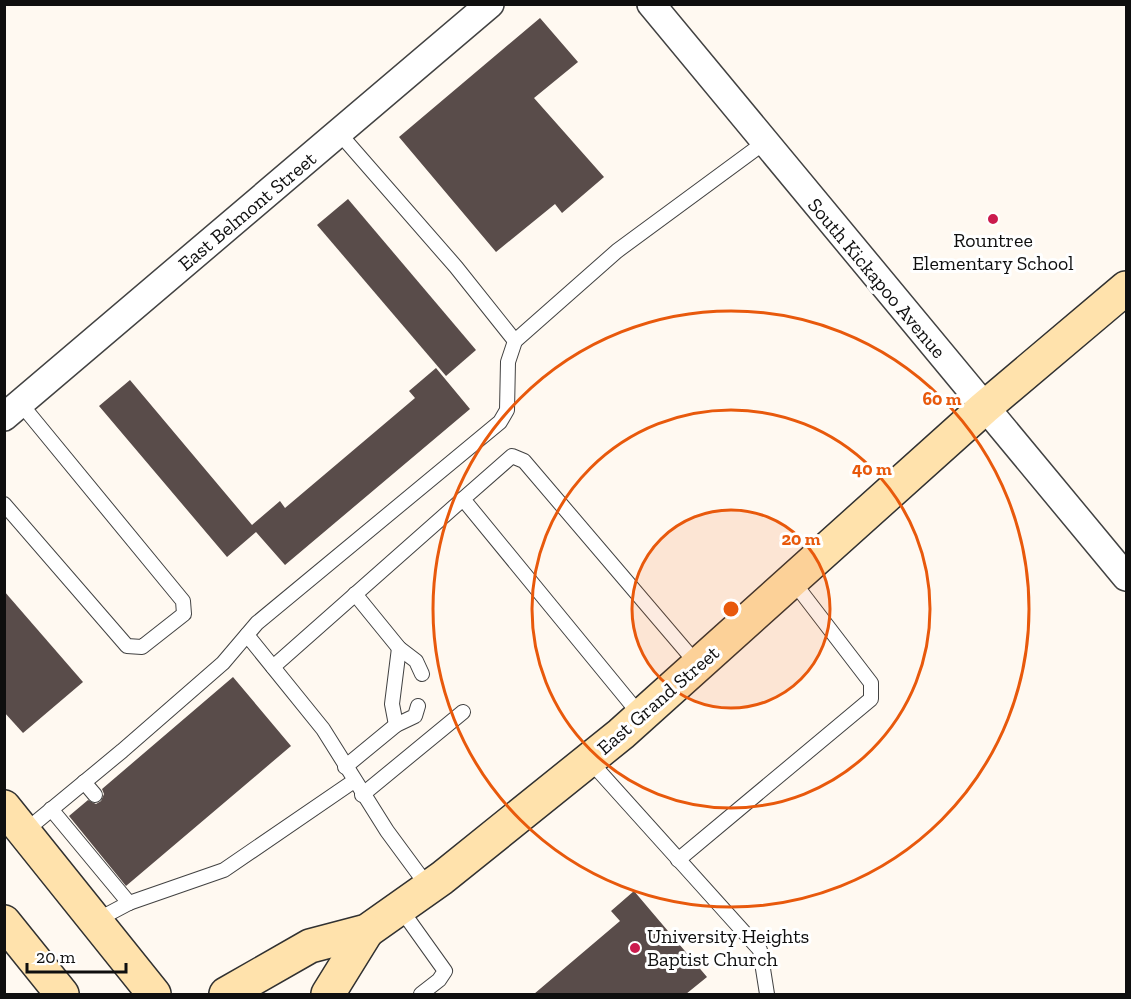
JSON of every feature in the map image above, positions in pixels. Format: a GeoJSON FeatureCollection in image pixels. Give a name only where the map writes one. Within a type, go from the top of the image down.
{"type":"FeatureCollection","features":[{"type":"Feature","properties":{"kind":"main road","name":"East Grand Street"},"geometry":{"type":"LineString","coordinates":[[226,994],[310,946],[367,931],[429,888],[641,716],[984,408],[1126,288]]}},
{"type":"Feature","properties":{"kind":"main road"},"geometry":{"type":"LineString","coordinates":[[14,820],[154,994]]}},
{"type":"Feature","properties":{"kind":"main road"},"geometry":{"type":"LineString","coordinates":[[4,922],[62,994]]}},
{"type":"Feature","properties":{"kind":"main road","name":"East Grand Street"},"geometry":{"type":"LineString","coordinates":[[328,994],[367,931]]}},
{"type":"Feature","properties":{"kind":"street","name":"East Belmont Street"},"geometry":{"type":"LineString","coordinates":[[13,410],[490,4]]}},
{"type":"Feature","properties":{"kind":"street","name":"South Kickapoo Avenue"},"geometry":{"type":"LineString","coordinates":[[651,4],[1126,577]]}},
{"type":"Feature","properties":{"kind":"lane"},"geometry":{"type":"LineString","coordinates":[[339,133],[456,267],[515,341]]}},
{"type":"Feature","properties":{"kind":"lane"},"geometry":{"type":"LineString","coordinates":[[14,820],[51,809],[122,751],[223,663],[257,623],[500,422],[507,410],[508,362],[515,341],[617,251],[765,142]]}},
{"type":"Feature","properties":{"kind":"lane"},"geometry":{"type":"LineString","coordinates":[[4,504],[127,646],[142,647],[184,614],[183,601],[13,410]]}},
{"type":"Feature","properties":{"kind":"lane"},"geometry":{"type":"LineString","coordinates":[[273,667],[512,456],[524,461],[698,666]]}},
{"type":"Feature","properties":{"kind":"lane"},"geometry":{"type":"LineString","coordinates":[[463,499],[641,716]]}},
{"type":"Feature","properties":{"kind":"lane"},"geometry":{"type":"LineString","coordinates":[[678,860],[871,699],[871,683],[792,580]]}},
{"type":"Feature","properties":{"kind":"lane"},"geometry":{"type":"LineString","coordinates":[[356,594],[399,648],[416,661],[422,674]]}},
{"type":"Feature","properties":{"kind":"lane"},"geometry":{"type":"LineString","coordinates":[[248,635],[323,729],[362,795],[429,888]]}},
{"type":"Feature","properties":{"kind":"lane"},"geometry":{"type":"LineString","coordinates":[[396,725],[392,704],[399,648]]}},
{"type":"Feature","properties":{"kind":"lane"},"geometry":{"type":"LineString","coordinates":[[345,766],[396,725],[415,716],[418,706]]}},
{"type":"Feature","properties":{"kind":"lane"},"geometry":{"type":"LineString","coordinates":[[362,795],[464,712]]}},
{"type":"Feature","properties":{"kind":"lane"},"geometry":{"type":"LineString","coordinates":[[122,751],[132,763]]}},
{"type":"Feature","properties":{"kind":"lane"},"geometry":{"type":"LineString","coordinates":[[589,760],[759,950],[767,994]]}},
{"type":"Feature","properties":{"kind":"lane"},"geometry":{"type":"LineString","coordinates":[[84,782],[95,795]]}},
{"type":"Feature","properties":{"kind":"lane"},"geometry":{"type":"LineString","coordinates":[[95,921],[129,903],[224,870],[354,782]]}},
{"type":"Feature","properties":{"kind":"lane"},"geometry":{"type":"LineString","coordinates":[[51,809],[129,903]]}},
{"type":"Feature","properties":{"kind":"lane"},"geometry":{"type":"LineString","coordinates":[[400,908],[445,972],[439,980],[421,994]]}},
{"type":"Feature","properties":{"kind":"building"},"geometry":{"type":"Polygon","coordinates":[[[540,18],[578,62],[534,98],[604,177],[562,213],[555,204],[496,252],[399,137],[540,18]]]}},
{"type":"Feature","properties":{"kind":"building"},"geometry":{"type":"Polygon","coordinates":[[[348,199],[476,350],[446,376],[317,225],[348,199]]]}},
{"type":"Feature","properties":{"kind":"building"},"geometry":{"type":"Polygon","coordinates":[[[436,368],[470,409],[285,565],[256,532],[227,557],[99,406],[130,380],[252,525],[280,501],[285,508],[415,398],[409,391],[436,368]]]}},
{"type":"Feature","properties":{"kind":"building"},"geometry":{"type":"Polygon","coordinates":[[[4,591],[83,682],[23,733],[4,712],[4,591]]]}},
{"type":"Feature","properties":{"kind":"building"},"geometry":{"type":"Polygon","coordinates":[[[233,677],[291,746],[126,886],[69,816],[88,800],[96,804],[101,801],[104,794],[102,789],[233,677]]]}},
{"type":"Feature","properties":{"kind":"building","name":"University Heights Baptist Church"},"geometry":{"type":"Polygon","coordinates":[[[634,891],[707,977],[686,994],[534,994],[620,921],[611,911],[634,891]]]}},
{"type":"Feature","properties":{"kind":"place","name":"Rountree Elementary School"},"geometry":{"type":"Point","coordinates":[993,219]}},
{"type":"Feature","properties":{"kind":"place","name":"University Heights Baptist Church"},"geometry":{"type":"Point","coordinates":[635,948]}}]}
